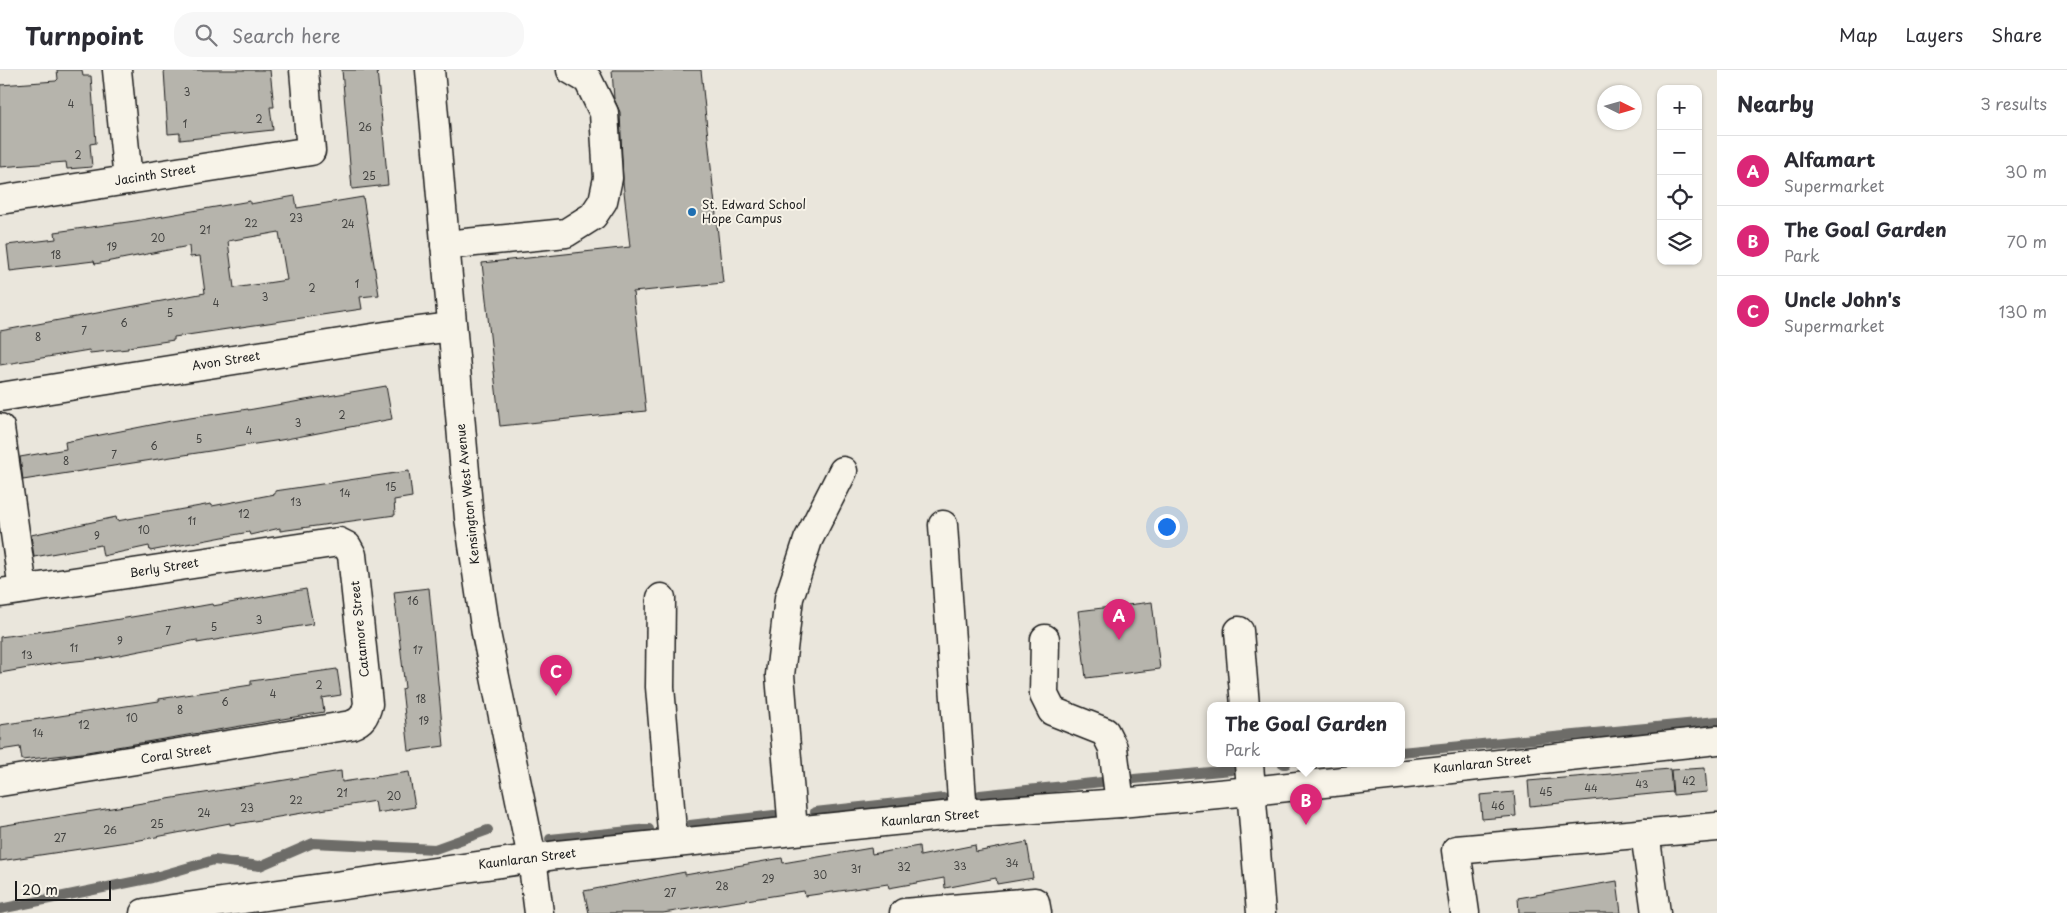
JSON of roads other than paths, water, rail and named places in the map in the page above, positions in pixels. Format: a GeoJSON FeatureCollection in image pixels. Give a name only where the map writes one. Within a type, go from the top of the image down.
{"type":"FeatureCollection","features":[{"type":"Feature","properties":{"kind":"street"},"geometry":{"type":"LineString","coordinates":[[117,70],[128,180]]}},
{"type":"Feature","properties":{"kind":"street","name":"Jacinth Street"},"geometry":{"type":"LineString","coordinates":[[0,200],[311,151],[304,70]]}},
{"type":"Feature","properties":{"kind":"street","name":"Kensington West Avenue"},"geometry":{"type":"LineString","coordinates":[[430,70],[469,518],[486,633],[532,858],[539,913]]}},
{"type":"Feature","properties":{"kind":"street"},"geometry":{"type":"LineString","coordinates":[[445,245],[566,233],[593,216],[603,201],[608,178],[604,113],[588,80],[571,70]]}},
{"type":"Feature","properties":{"kind":"street","name":"Avon Street"},"geometry":{"type":"LineString","coordinates":[[0,397],[452,327]]}},
{"type":"Feature","properties":{"kind":"street"},"geometry":{"type":"LineString","coordinates":[[0,428],[12,591]]}},
{"type":"Feature","properties":{"kind":"street"},"geometry":{"type":"LineString","coordinates":[[793,830],[780,675],[788,598],[808,540],[843,471]]}},
{"type":"Feature","properties":{"kind":"street"},"geometry":{"type":"LineString","coordinates":[[943,525],[963,814]]}},
{"type":"Feature","properties":{"kind":"street","name":"Catamore Street"},"geometry":{"type":"LineString","coordinates":[[328,543],[340,542],[347,546],[352,555],[368,704],[366,714],[360,722],[351,725]]}},
{"type":"Feature","properties":{"kind":"street","name":"Berly Street"},"geometry":{"type":"LineString","coordinates":[[12,591],[328,543]]}},
{"type":"Feature","properties":{"kind":"street"},"geometry":{"type":"LineString","coordinates":[[661,598],[660,686],[673,843]]}},
{"type":"Feature","properties":{"kind":"street"},"geometry":{"type":"LineString","coordinates":[[1239,631],[1245,702]]}},
{"type":"Feature","properties":{"kind":"street"},"geometry":{"type":"LineString","coordinates":[[1046,639],[1044,695],[1052,711],[1105,732],[1113,748],[1120,803]]}},
{"type":"Feature","properties":{"kind":"street","name":"Coral Street"},"geometry":{"type":"LineString","coordinates":[[0,782],[351,725]]}},
{"type":"Feature","properties":{"kind":"street","name":"Kaunlaran Street"},"geometry":{"type":"LineString","coordinates":[[144,913],[532,858],[963,814],[1252,791],[1717,740]]}},
{"type":"Feature","properties":{"kind":"street"},"geometry":{"type":"LineString","coordinates":[[1249,767],[1261,913]]}},
{"type":"Feature","properties":{"kind":"street"},"geometry":{"type":"LineString","coordinates":[[1465,913],[1456,850],[1717,827]]}},
{"type":"Feature","properties":{"kind":"street"},"geometry":{"type":"LineString","coordinates":[[1645,833],[1656,913]]}},
{"type":"Feature","properties":{"kind":"street"},"geometry":{"type":"LineString","coordinates":[[904,913],[1035,902],[1037,913]]}},
{"type":"Feature","properties":{"kind":"waterway"},"geometry":{"type":"LineString","coordinates":[[1405,752],[1717,721]]}},
{"type":"Feature","properties":{"kind":"waterway"},"geometry":{"type":"LineString","coordinates":[[1134,779],[1232,770]]}},
{"type":"Feature","properties":{"kind":"waterway"},"geometry":{"type":"LineString","coordinates":[[980,795],[1102,782]]}},
{"type":"Feature","properties":{"kind":"waterway"},"geometry":{"type":"LineString","coordinates":[[815,812],[943,798]]}},
{"type":"Feature","properties":{"kind":"waterway"},"geometry":{"type":"LineString","coordinates":[[690,825],[774,815]]}},
{"type":"Feature","properties":{"kind":"waterway"},"geometry":{"type":"LineString","coordinates":[[550,839],[649,829]]}},
{"type":"Feature","properties":{"kind":"waterway"},"geometry":{"type":"LineString","coordinates":[[0,909],[152,878],[214,860],[260,866],[313,843],[435,849],[488,830]]}},
{"type":"Feature","properties":{"kind":"place","name":"St. Edward School Hope Campus"},"geometry":{"type":"Point","coordinates":[692,212]}},
{"type":"Feature","properties":{"kind":"place","name":"Alfamart"},"geometry":{"type":"Point","coordinates":[1119,640]}},
{"type":"Feature","properties":{"kind":"place","name":"Uncle John's"},"geometry":{"type":"Point","coordinates":[556,696]}},
{"type":"Feature","properties":{"kind":"place","name":"The Goal Garden"},"geometry":{"type":"Point","coordinates":[1306,825]}}]}
